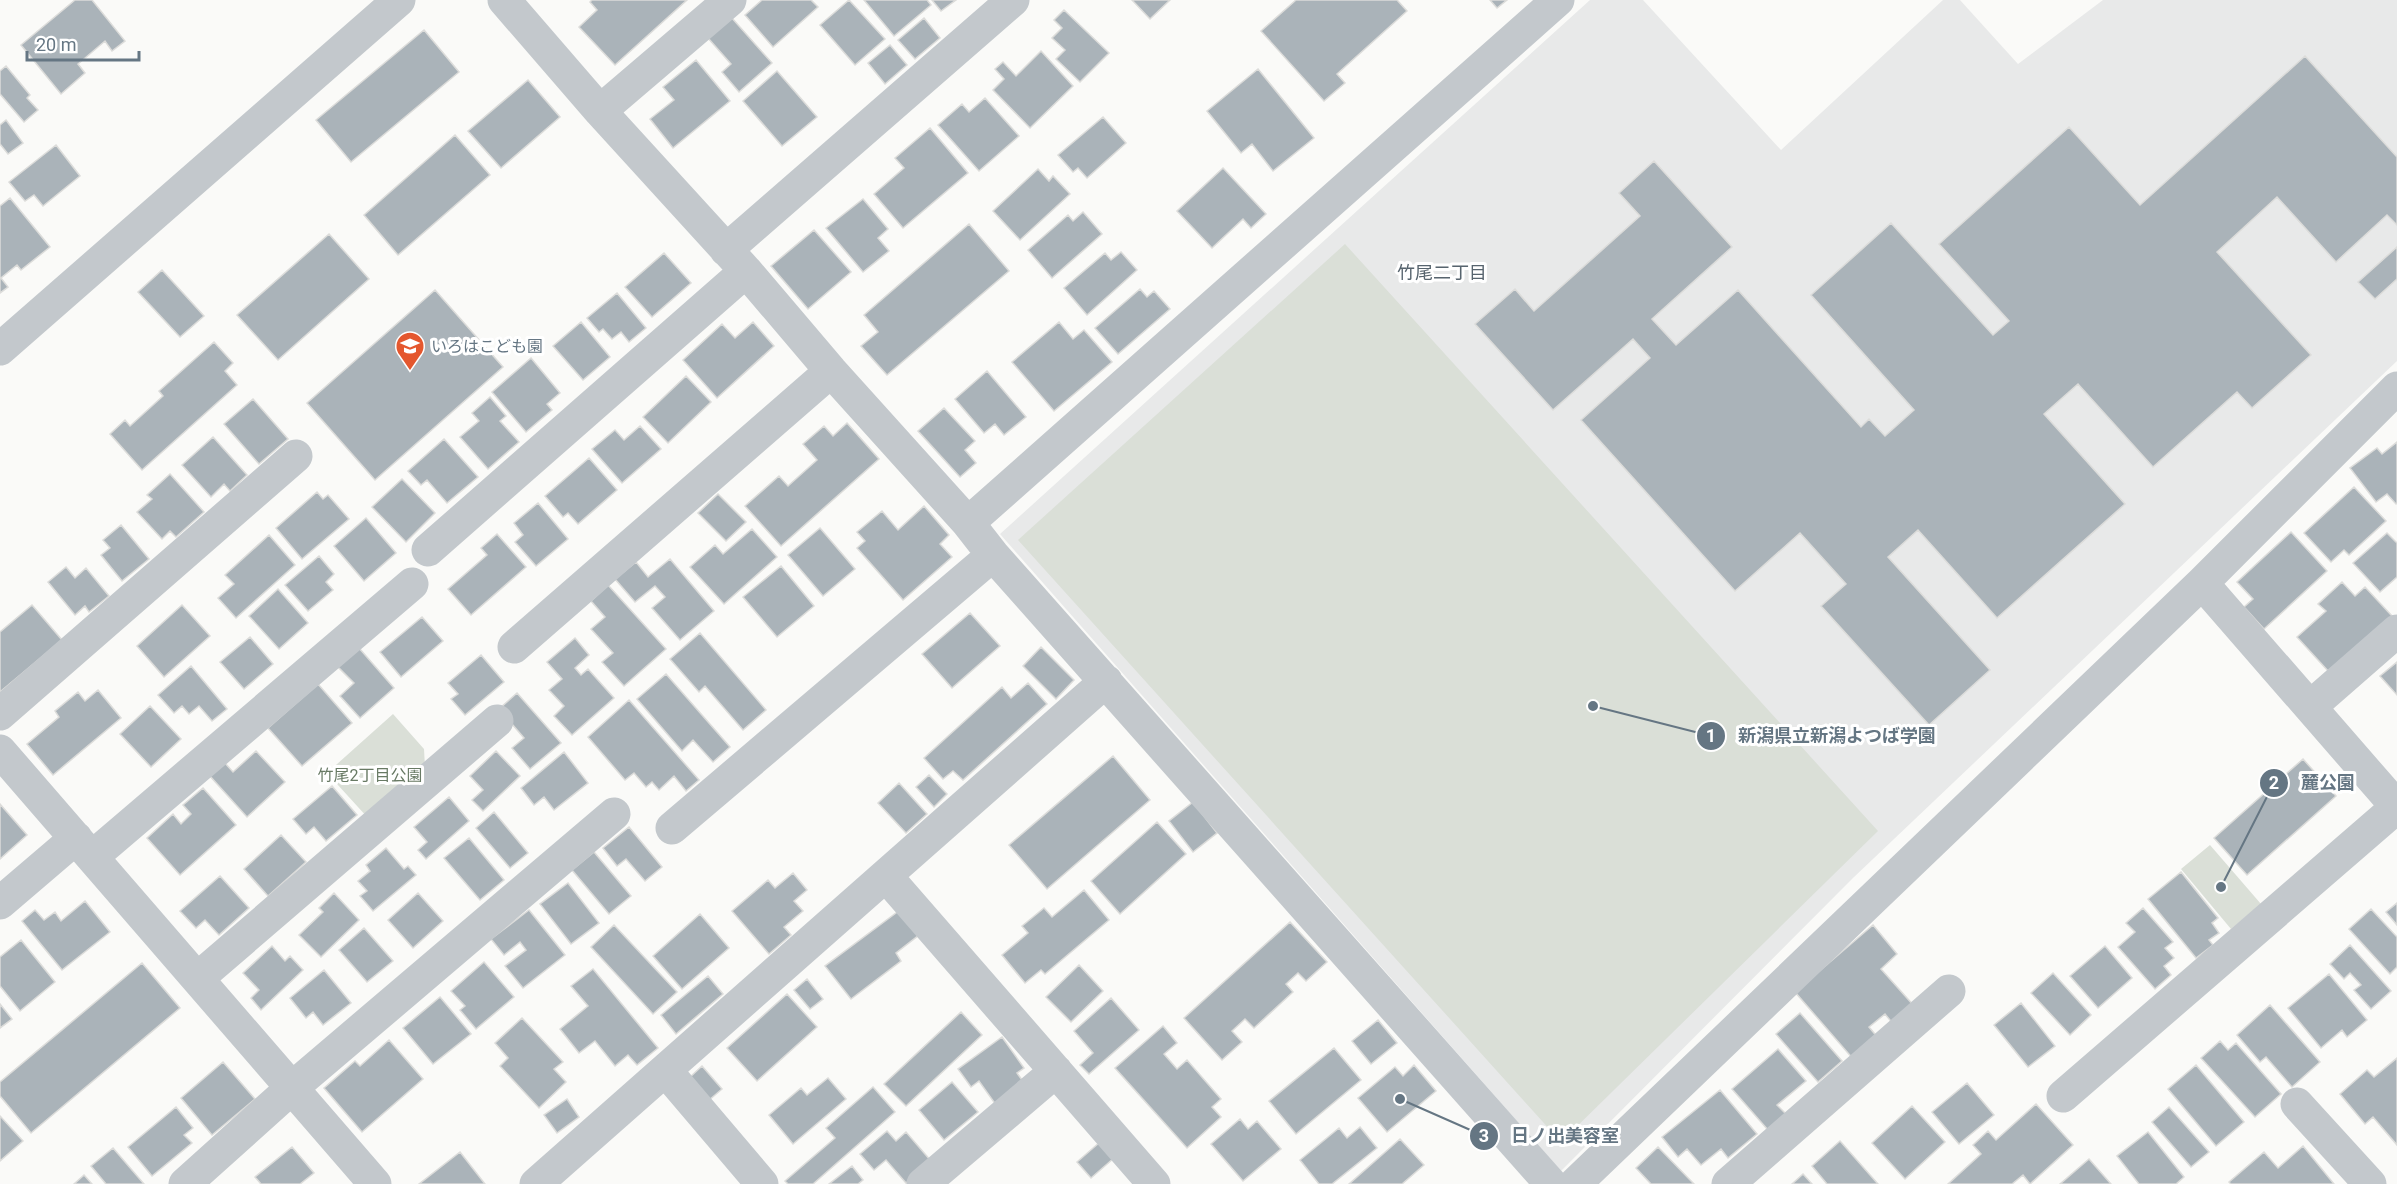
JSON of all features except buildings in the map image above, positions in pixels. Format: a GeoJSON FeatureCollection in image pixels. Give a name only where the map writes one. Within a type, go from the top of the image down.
{"type":"FeatureCollection","features":[{"type":"Feature","properties":{"kind":"street"},"geometry":{"type":"LineString","coordinates":[[0,349],[399,0]]}},
{"type":"Feature","properties":{"kind":"street"},"geometry":{"type":"LineString","coordinates":[[504,0],[1551,1184]]}},
{"type":"Feature","properties":{"kind":"street"},"geometry":{"type":"LineString","coordinates":[[600,111],[730,0]]}},
{"type":"Feature","properties":{"kind":"street"},"geometry":{"type":"LineString","coordinates":[[428,550],[1013,0]]}},
{"type":"Feature","properties":{"kind":"street"},"geometry":{"type":"LineString","coordinates":[[968,523],[1558,0]]}},
{"type":"Feature","properties":{"kind":"street"},"geometry":{"type":"LineString","coordinates":[[514,647],[831,371]]}},
{"type":"Feature","properties":{"kind":"street"},"geometry":{"type":"LineString","coordinates":[[1575,1184],[2202,583],[2397,388]]}},
{"type":"Feature","properties":{"kind":"street"},"geometry":{"type":"LineString","coordinates":[[0,714],[296,456]]}},
{"type":"Feature","properties":{"kind":"street"},"geometry":{"type":"LineString","coordinates":[[672,828],[993,555]]}},
{"type":"Feature","properties":{"kind":"street"},"geometry":{"type":"LineString","coordinates":[[2062,1096],[2397,807],[2202,583]]}},
{"type":"Feature","properties":{"kind":"street"},"geometry":{"type":"LineString","coordinates":[[0,903],[84,848],[412,584]]}},
{"type":"Feature","properties":{"kind":"street"},"geometry":{"type":"LineString","coordinates":[[2310,707],[2397,631]]}},
{"type":"Feature","properties":{"kind":"street"},"geometry":{"type":"LineString","coordinates":[[537,1184],[1106,681]]}},
{"type":"Feature","properties":{"kind":"street"},"geometry":{"type":"LineString","coordinates":[[198,978],[497,721]]}},
{"type":"Feature","properties":{"kind":"street"},"geometry":{"type":"LineString","coordinates":[[0,751],[375,1184]]}},
{"type":"Feature","properties":{"kind":"street"},"geometry":{"type":"LineString","coordinates":[[185,1184],[293,1087],[614,814]]}},
{"type":"Feature","properties":{"kind":"street"},"geometry":{"type":"LineString","coordinates":[[886,876],[1154,1184]]}},
{"type":"Feature","properties":{"kind":"street"},"geometry":{"type":"LineString","coordinates":[[1728,1184],[1949,991]]}},
{"type":"Feature","properties":{"kind":"street"},"geometry":{"type":"LineString","coordinates":[[666,1071],[762,1184]]}},
{"type":"Feature","properties":{"kind":"street"},"geometry":{"type":"LineString","coordinates":[[923,1184],[1056,1071]]}},
{"type":"Feature","properties":{"kind":"street"},"geometry":{"type":"LineString","coordinates":[[2297,1104],[2370,1184]]}},
{"type":"Feature","properties":{"kind":"shaded area"},"geometry":{"type":"Polygon","coordinates":[[[1590,0],[1643,0],[1781,150],[1943,0],[1960,0],[2018,64],[2103,0],[2397,0],[2397,361],[1853,878],[1561,1171],[1000,534],[1590,0]]]}},
{"type":"Feature","properties":{"kind":"green space"},"geometry":{"type":"Polygon","coordinates":[[[1345,244],[1878,831],[1561,1142],[1018,540],[1345,244]]]}},
{"type":"Feature","properties":{"kind":"green space","name":"竹尾2丁目公園"},"geometry":{"type":"Polygon","coordinates":[[[393,714],[424,749],[425,767],[368,818],[327,773],[393,714]]]}},
{"type":"Feature","properties":{"kind":"green space"},"geometry":{"type":"Polygon","coordinates":[[[2210,845],[2261,904],[2231,929],[2181,869],[2210,845]]]}},
{"type":"Feature","properties":{"kind":"place","name":"いろはこども園"},"geometry":{"type":"Point","coordinates":[410,372]}},
{"type":"Feature","properties":{"kind":"place","name":"新潟県立新潟よつば学園"},"geometry":{"type":"Point","coordinates":[1593,706]}},
{"type":"Feature","properties":{"kind":"place","name":"麓公園"},"geometry":{"type":"Point","coordinates":[2221,887]}},
{"type":"Feature","properties":{"kind":"place","name":"日ノ出美容室"},"geometry":{"type":"Point","coordinates":[1400,1099]}},
{"type":"Feature","properties":{"kind":"district","name":"竹尾二丁目"},"geometry":{"type":"Point","coordinates":[1442,273]}}]}
